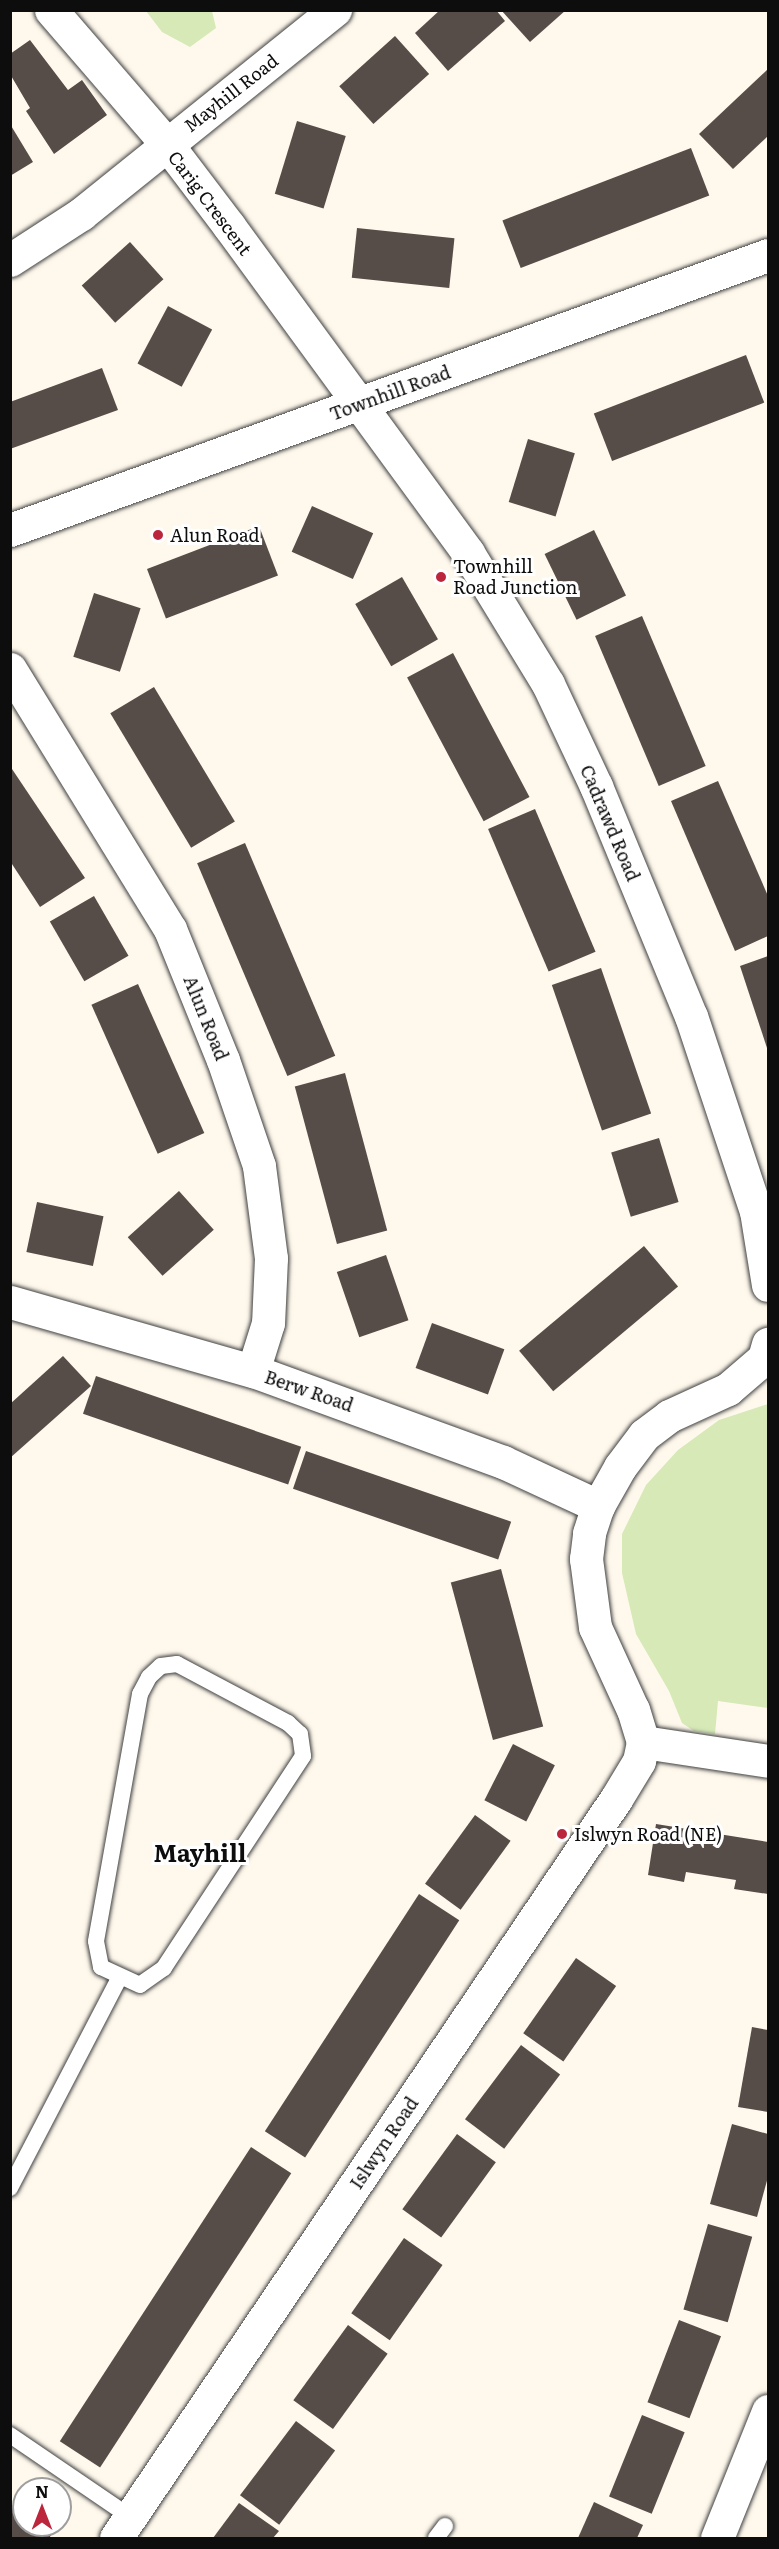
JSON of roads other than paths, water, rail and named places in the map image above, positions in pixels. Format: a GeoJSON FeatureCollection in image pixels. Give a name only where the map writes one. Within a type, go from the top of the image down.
{"type":"FeatureCollection","features":[{"type":"Feature","properties":{"kind":"street","name":"Carig Crescent"},"geometry":{"type":"LineString","coordinates":[[51,10],[166,143],[357,405]]}},
{"type":"Feature","properties":{"kind":"street","name":"Mayhill Road"},"geometry":{"type":"LineString","coordinates":[[10,260],[81,214],[166,143],[335,10]]}},
{"type":"Feature","properties":{"kind":"street","name":"Townhill Road"},"geometry":{"type":"LineString","coordinates":[[10,530],[768,255]]}},
{"type":"Feature","properties":{"kind":"street","name":"Cadrawd Road"},"geometry":{"type":"LineString","coordinates":[[357,405],[468,553],[548,684],[596,786],[691,1016],[756,1211],[768,1285]]}},
{"type":"Feature","properties":{"kind":"street","name":"Alun Road"},"geometry":{"type":"LineString","coordinates":[[10,669],[170,928],[223,1060],[259,1166],[271,1258],[268,1323],[253,1371]]}},
{"type":"Feature","properties":{"kind":"street","name":"Berw Road"},"geometry":{"type":"LineString","coordinates":[[10,1302],[253,1371],[502,1461],[598,1506]]}},
{"type":"Feature","properties":{"kind":"street"},"geometry":{"type":"LineString","coordinates":[[766,1351],[728,1389],[669,1416],[644,1435],[598,1506],[589,1533],[586,1559],[595,1627],[644,1742],[768,1761]]}},
{"type":"Feature","properties":{"kind":"street","name":"Islwyn Road"},"geometry":{"type":"LineString","coordinates":[[123,2528],[616,1799],[639,1761],[644,1742]]}},
{"type":"Feature","properties":{"kind":"street"},"geometry":{"type":"LineString","coordinates":[[717,2538],[768,2411]]}},
{"type":"Feature","properties":{"kind":"lane"},"geometry":{"type":"LineString","coordinates":[[177,1664],[288,1723],[300,1734],[303,1756],[164,1968],[140,1985],[120,1977],[101,1967],[96,1941],[140,1694],[149,1677],[161,1666],[177,1664]]}},
{"type":"Feature","properties":{"kind":"lane"},"geometry":{"type":"LineString","coordinates":[[10,2188],[120,1977]]}},
{"type":"Feature","properties":{"kind":"lane"},"geometry":{"type":"LineString","coordinates":[[10,2435],[123,2528]]}},
{"type":"Feature","properties":{"kind":"place","name":"Alun Road"},"geometry":{"type":"Point","coordinates":[158,535]}},
{"type":"Feature","properties":{"kind":"place","name":"Townhill Road Junction"},"geometry":{"type":"Point","coordinates":[441,577]}},
{"type":"Feature","properties":{"kind":"place","name":"Islwyn Road (NE)"},"geometry":{"type":"Point","coordinates":[562,1834]}},
{"type":"Feature","properties":{"kind":"district","name":"Mayhill"},"geometry":{"type":"Point","coordinates":[200,1852]}}]}
